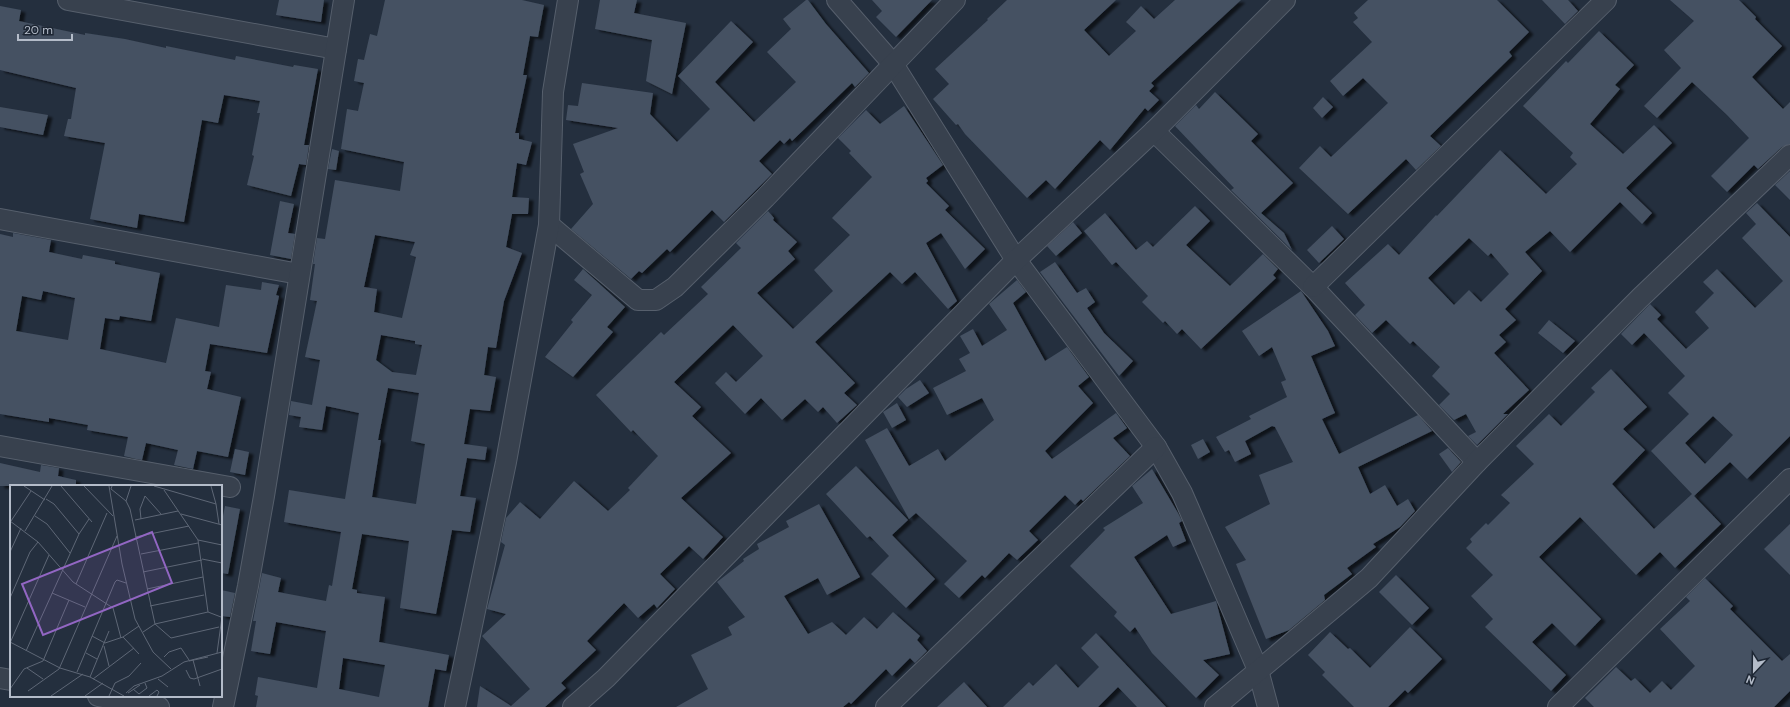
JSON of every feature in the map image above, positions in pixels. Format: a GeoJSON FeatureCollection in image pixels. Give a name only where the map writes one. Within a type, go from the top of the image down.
{"type":"FeatureCollection","features":[{"type":"Feature","properties":{"kind":"street"},"geometry":{"type":"LineString","coordinates":[[68,0],[336,49]]}},
{"type":"Feature","properties":{"kind":"street"},"geometry":{"type":"LineString","coordinates":[[223,707],[254,549],[344,0]]}},
{"type":"Feature","properties":{"kind":"street"},"geometry":{"type":"LineString","coordinates":[[455,707],[506,462],[549,225],[553,92],[568,0]]}},
{"type":"Feature","properties":{"kind":"street"},"geometry":{"type":"LineString","coordinates":[[837,0],[893,64],[1016,260],[1156,447],[1182,492],[1258,670],[1268,707]]}},
{"type":"Feature","properties":{"kind":"street"},"geometry":{"type":"LineString","coordinates":[[549,225],[638,300],[656,300],[675,287],[765,198],[955,0]]}},
{"type":"Feature","properties":{"kind":"street"},"geometry":{"type":"LineString","coordinates":[[573,707],[606,678],[1016,260],[1154,131],[1285,0]]}},
{"type":"Feature","properties":{"kind":"street"},"geometry":{"type":"LineString","coordinates":[[1313,287],[1606,0]]}},
{"type":"Feature","properties":{"kind":"street"},"geometry":{"type":"LineString","coordinates":[[1154,131],[1313,287],[1477,462]]}},
{"type":"Feature","properties":{"kind":"street"},"geometry":{"type":"LineString","coordinates":[[1215,707],[1369,578],[1477,462],[1640,298],[1790,155]]}},
{"type":"Feature","properties":{"kind":"street"},"geometry":{"type":"LineString","coordinates":[[0,219],[299,274]]}},
{"type":"Feature","properties":{"kind":"street"},"geometry":{"type":"LineString","coordinates":[[0,446],[219,485]]}},
{"type":"Feature","properties":{"kind":"street"},"geometry":{"type":"LineString","coordinates":[[886,707],[1156,447]]}},
{"type":"Feature","properties":{"kind":"street"},"geometry":{"type":"LineString","coordinates":[[1558,707],[1790,479]]}},
{"type":"Feature","properties":{"kind":"street"},"geometry":{"type":"LineString","coordinates":[[222,486],[230,487]]}},
{"type":"Feature","properties":{"kind":"street"},"geometry":{"type":"LineString","coordinates":[[0,678],[10,680]]}},
{"type":"Feature","properties":{"kind":"street"},"geometry":{"type":"LineString","coordinates":[[104,697],[159,707]]}},
{"type":"Feature","properties":{"kind":"building"},"geometry":{"type":"Polygon","coordinates":[[[279,0],[324,0],[321,22],[276,15],[279,0]]]}},
{"type":"Feature","properties":{"kind":"building"},"geometry":{"type":"Polygon","coordinates":[[[385,0],[522,0],[544,5],[538,37],[530,36],[523,75],[527,75],[515,133],[519,133],[519,139],[532,142],[526,165],[517,163],[512,197],[529,198],[528,214],[512,214],[506,247],[522,253],[504,301],[496,348],[488,347],[484,375],[496,377],[490,411],[470,409],[464,444],[487,447],[485,460],[467,458],[460,496],[476,498],[470,532],[452,530],[436,614],[400,608],[409,541],[362,534],[352,589],[357,590],[357,593],[385,597],[379,642],[449,655],[446,671],[435,669],[428,707],[256,707],[258,696],[255,695],[258,677],[317,688],[326,631],[276,622],[270,654],[251,651],[256,621],[253,621],[262,573],[281,578],[278,592],[326,601],[329,585],[332,586],[341,532],[284,522],[289,490],[345,499],[359,413],[326,406],[322,430],[299,427],[301,417],[289,415],[291,401],[312,405],[320,360],[305,357],[317,301],[310,300],[315,264],[313,264],[317,238],[325,239],[335,180],[400,191],[404,162],[341,149],[347,109],[358,111],[364,83],[354,81],[358,59],[364,60],[370,34],[377,36],[385,0]],[[375,235],[364,287],[377,289],[374,312],[402,318],[416,257],[410,255],[415,242],[375,235]],[[381,335],[376,360],[392,372],[416,375],[422,345],[415,344],[415,341],[381,335]],[[388,388],[378,440],[381,440],[372,497],[416,504],[425,444],[411,441],[419,393],[388,388]],[[343,658],[339,689],[379,697],[385,665],[343,658]]]}},
{"type":"Feature","properties":{"kind":"building"},"geometry":{"type":"Polygon","coordinates":[[[600,0],[637,0],[634,13],[686,23],[672,94],[646,81],[652,40],[595,29],[600,0]]]}},
{"type":"Feature","properties":{"kind":"building"},"geometry":{"type":"Polygon","coordinates":[[[806,0],[808,0],[826,24],[869,73],[855,87],[852,83],[792,141],[790,138],[784,144],[780,140],[759,161],[772,174],[724,222],[712,210],[670,252],[667,249],[642,273],[639,271],[631,279],[571,229],[593,204],[580,174],[584,172],[573,144],[618,128],[566,120],[568,105],[578,106],[582,83],[653,93],[650,114],[677,142],[710,109],[678,76],[731,21],[753,42],[715,82],[754,122],[796,82],[767,52],[791,29],[783,19],[806,0]]]}},
{"type":"Feature","properties":{"kind":"building"},"geometry":{"type":"Polygon","coordinates":[[[872,0],[932,0],[896,37],[876,17],[882,11],[872,0]]]}},
{"type":"Feature","properties":{"kind":"building"},"geometry":{"type":"Polygon","coordinates":[[[1007,0],[1116,0],[1084,30],[1109,56],[1136,31],[1126,22],[1141,6],[1154,19],[1175,0],[1241,0],[1151,83],[1154,86],[1149,91],[1159,100],[1148,111],[1145,108],[1110,150],[1100,140],[1055,189],[1046,180],[1027,198],[965,134],[958,124],[956,125],[933,99],[949,84],[935,69],[988,20],[987,19],[1007,0]]]}},
{"type":"Feature","properties":{"kind":"building"},"geometry":{"type":"Polygon","coordinates":[[[1368,0],[1497,0],[1529,32],[1509,52],[1512,56],[1430,136],[1441,146],[1416,170],[1406,159],[1348,214],[1299,168],[1320,146],[1331,157],[1388,103],[1363,78],[1343,96],[1330,81],[1372,42],[1353,22],[1358,18],[1354,13],[1368,0]]]}},
{"type":"Feature","properties":{"kind":"building"},"geometry":{"type":"Polygon","coordinates":[[[1542,0],[1568,0],[1578,11],[1565,24],[1542,0]]]}},
{"type":"Feature","properties":{"kind":"building"},"geometry":{"type":"Polygon","coordinates":[[[1670,0],[1739,0],[1756,17],[1755,19],[1782,46],[1752,77],[1783,109],[1790,102],[1790,144],[1782,147],[1758,169],[1754,165],[1727,192],[1711,176],[1749,138],[1727,115],[1692,82],[1657,118],[1644,106],[1681,68],[1664,50],[1694,21],[1670,0]]]}},
{"type":"Feature","properties":{"kind":"building"},"geometry":{"type":"Polygon","coordinates":[[[0,6],[21,10],[19,21],[85,35],[85,33],[125,39],[235,60],[236,56],[293,67],[294,65],[318,69],[304,145],[309,145],[306,165],[299,164],[291,196],[247,185],[254,156],[252,155],[260,113],[257,113],[260,101],[224,95],[218,123],[202,120],[184,222],[139,214],[137,228],[90,219],[105,143],[64,136],[68,119],[71,119],[76,88],[0,70],[0,6]]]}},
{"type":"Feature","properties":{"kind":"building"},"geometry":{"type":"Polygon","coordinates":[[[1599,31],[1634,65],[1615,85],[1620,89],[1590,124],[1623,154],[1654,125],[1672,143],[1626,188],[1652,213],[1642,224],[1620,202],[1570,252],[1550,231],[1525,252],[1542,271],[1505,309],[1516,320],[1499,335],[1506,342],[1494,353],[1529,390],[1503,414],[1508,414],[1477,445],[1468,436],[1476,432],[1466,414],[1454,420],[1439,405],[1450,394],[1432,376],[1440,367],[1413,341],[1410,344],[1386,320],[1372,333],[1355,315],[1365,305],[1345,283],[1388,244],[1399,255],[1500,150],[1546,194],[1577,164],[1570,157],[1573,153],[1523,106],[1566,61],[1568,63],[1599,31]],[[1469,238],[1428,278],[1454,305],[1469,290],[1481,302],[1509,274],[1491,253],[1488,256],[1469,238]]]}},
{"type":"Feature","properties":{"kind":"building"},"geometry":{"type":"Polygon","coordinates":[[[1215,92],[1258,134],[1251,141],[1293,183],[1261,213],[1284,233],[1292,250],[1231,190],[1234,188],[1175,126],[1196,105],[1199,109],[1215,92]]]}},
{"type":"Feature","properties":{"kind":"building"},"geometry":{"type":"Polygon","coordinates":[[[1323,97],[1333,107],[1322,118],[1313,108],[1323,97]]]}},
{"type":"Feature","properties":{"kind":"building"},"geometry":{"type":"Polygon","coordinates":[[[904,106],[943,165],[926,178],[928,181],[926,183],[949,206],[945,210],[985,249],[965,269],[941,233],[926,243],[957,301],[948,309],[915,272],[902,284],[890,272],[815,342],[855,383],[844,393],[857,405],[837,423],[823,407],[818,412],[805,399],[782,420],[761,398],[745,414],[715,383],[726,372],[736,382],[763,356],[733,325],[674,382],[701,407],[692,416],[731,453],[681,498],[723,537],[703,559],[689,546],[660,574],[675,589],[657,608],[654,604],[638,618],[624,603],[587,641],[596,650],[561,683],[566,688],[545,707],[477,707],[480,686],[511,706],[530,689],[482,636],[506,614],[487,609],[505,545],[501,542],[506,518],[520,502],[540,519],[574,481],[608,511],[630,490],[628,488],[658,456],[633,430],[631,432],[596,395],[661,332],[664,335],[708,294],[701,287],[741,248],[736,243],[768,211],[774,218],[773,220],[797,242],[788,251],[795,259],[757,293],[793,329],[833,291],[814,270],[850,235],[832,218],[872,177],[849,153],[851,151],[838,138],[866,110],[880,124],[904,106]]]}},
{"type":"Feature","properties":{"kind":"building"},"geometry":{"type":"Polygon","coordinates":[[[0,107],[48,115],[43,135],[0,127],[0,107]]]}},
{"type":"Feature","properties":{"kind":"building"},"geometry":{"type":"Polygon","coordinates":[[[332,149],[339,151],[336,170],[328,169],[332,149]]]}},
{"type":"Feature","properties":{"kind":"building"},"geometry":{"type":"Polygon","coordinates":[[[1790,171],[1790,200],[1775,185],[1790,171]]]}},
{"type":"Feature","properties":{"kind":"building"},"geometry":{"type":"Polygon","coordinates":[[[280,201],[294,204],[288,233],[295,234],[291,259],[270,255],[280,201]]]}},
{"type":"Feature","properties":{"kind":"building"},"geometry":{"type":"Polygon","coordinates":[[[1757,203],[1790,237],[1790,436],[1747,479],[1730,462],[1694,496],[1721,524],[1675,568],[1660,552],[1636,575],[1580,517],[1539,557],[1601,619],[1575,646],[1552,623],[1532,642],[1566,675],[1551,691],[1485,627],[1493,619],[1471,596],[1493,575],[1466,548],[1472,542],[1470,539],[1486,523],[1488,525],[1510,503],[1501,495],[1534,464],[1516,446],[1549,414],[1561,426],[1595,392],[1591,388],[1611,369],[1647,407],[1623,429],[1645,450],[1612,484],[1654,529],[1692,494],[1651,451],[1689,414],[1668,393],[1685,376],[1644,333],[1632,345],[1621,334],[1650,304],[1661,315],[1657,319],[1686,349],[1709,328],[1695,312],[1714,293],[1703,282],[1717,269],[1755,308],[1783,281],[1742,238],[1756,224],[1746,213],[1757,203]],[[1713,416],[1685,443],[1705,464],[1733,435],[1713,416]]]}},
{"type":"Feature","properties":{"kind":"building"},"geometry":{"type":"Polygon","coordinates":[[[1195,206],[1210,221],[1186,245],[1230,286],[1263,254],[1278,269],[1273,275],[1276,278],[1201,349],[1182,329],[1177,334],[1165,321],[1163,323],[1142,302],[1148,296],[1116,262],[1112,265],[1084,231],[1105,213],[1136,250],[1147,241],[1153,247],[1195,206]]]}},
{"type":"Feature","properties":{"kind":"building"},"geometry":{"type":"Polygon","coordinates":[[[1073,222],[1082,233],[1056,256],[1047,246],[1073,222]]]}},
{"type":"Feature","properties":{"kind":"building"},"geometry":{"type":"Polygon","coordinates":[[[1332,226],[1344,239],[1319,263],[1307,250],[1332,226]]]}},
{"type":"Feature","properties":{"kind":"building"},"geometry":{"type":"Polygon","coordinates":[[[13,233],[51,240],[49,252],[82,259],[83,255],[115,261],[115,264],[160,273],[151,321],[120,316],[119,320],[105,318],[100,349],[166,363],[176,318],[219,327],[226,285],[261,290],[262,282],[279,285],[276,295],[279,296],[267,353],[210,344],[205,371],[211,372],[207,389],[241,397],[228,457],[197,451],[193,469],[174,465],[178,450],[146,443],[142,460],[136,459],[124,456],[128,437],[87,430],[88,425],[49,418],[49,422],[0,414],[0,234],[13,237],[13,233]],[[43,291],[41,300],[22,296],[16,331],[68,340],[75,298],[43,291]]]}},
{"type":"Feature","properties":{"kind":"building"},"geometry":{"type":"Polygon","coordinates":[[[1055,262],[1077,293],[1086,288],[1095,302],[1087,308],[1104,333],[1133,361],[1119,376],[1040,272],[1055,262]]]}},
{"type":"Feature","properties":{"kind":"building"},"geometry":{"type":"Polygon","coordinates":[[[583,269],[625,307],[607,327],[613,332],[573,377],[545,357],[573,322],[571,320],[592,295],[574,280],[583,269]]]}},
{"type":"Feature","properties":{"kind":"building"},"geometry":{"type":"Polygon","coordinates":[[[1017,280],[1026,292],[1013,303],[1045,361],[1067,347],[1089,377],[1078,386],[1093,403],[1045,451],[1052,459],[1116,413],[1127,428],[1113,438],[1130,456],[1083,501],[1081,499],[1075,505],[1065,495],[1029,531],[1038,540],[1017,560],[1009,553],[985,578],[982,575],[959,598],[944,584],[967,561],[916,513],[909,519],[865,440],[887,428],[909,466],[938,449],[945,461],[994,420],[982,398],[947,415],[933,388],[966,371],[959,359],[970,353],[960,336],[973,329],[982,346],[1007,330],[989,304],[1017,280]]]}},
{"type":"Feature","properties":{"kind":"building"},"geometry":{"type":"Polygon","coordinates":[[[1301,291],[1328,331],[1335,346],[1311,356],[1335,413],[1322,419],[1339,454],[1418,415],[1432,431],[1358,467],[1370,494],[1385,485],[1397,506],[1408,499],[1415,511],[1400,527],[1373,544],[1376,547],[1347,568],[1352,574],[1324,595],[1325,600],[1289,630],[1266,639],[1236,564],[1246,560],[1225,527],[1270,504],[1259,475],[1293,462],[1275,427],[1272,426],[1245,441],[1251,454],[1235,462],[1229,450],[1225,452],[1216,437],[1251,419],[1249,416],[1287,397],[1281,382],[1286,380],[1272,347],[1259,356],[1242,331],[1301,291]]]}},
{"type":"Feature","properties":{"kind":"building"},"geometry":{"type":"Polygon","coordinates":[[[1549,320],[1575,341],[1563,353],[1538,333],[1549,320]]]}},
{"type":"Feature","properties":{"kind":"building"},"geometry":{"type":"Polygon","coordinates":[[[920,380],[929,393],[907,407],[898,397],[906,389],[920,380]]]}},
{"type":"Feature","properties":{"kind":"building"},"geometry":{"type":"Polygon","coordinates":[[[897,403],[906,420],[892,428],[883,412],[897,403]]]}},
{"type":"Feature","properties":{"kind":"building"},"geometry":{"type":"Polygon","coordinates":[[[1203,439],[1210,452],[1198,459],[1191,445],[1203,439]]]}},
{"type":"Feature","properties":{"kind":"building"},"geometry":{"type":"Polygon","coordinates":[[[1448,448],[1461,462],[1452,472],[1439,454],[1448,448]]]}},
{"type":"Feature","properties":{"kind":"building"},"geometry":{"type":"Polygon","coordinates":[[[235,449],[249,452],[245,475],[230,472],[235,449]]]}},
{"type":"Feature","properties":{"kind":"building"},"geometry":{"type":"Polygon","coordinates":[[[0,463],[40,472],[41,465],[59,468],[58,476],[76,480],[76,485],[0,486],[0,463]]]}},
{"type":"Feature","properties":{"kind":"building"},"geometry":{"type":"Polygon","coordinates":[[[856,466],[908,520],[892,535],[935,579],[906,608],[871,574],[889,556],[870,536],[867,538],[826,494],[856,466]]]}},
{"type":"Feature","properties":{"kind":"building"},"geometry":{"type":"Polygon","coordinates":[[[1152,469],[1182,521],[1179,523],[1186,541],[1173,547],[1167,535],[1134,557],[1171,614],[1216,601],[1230,654],[1203,660],[1219,675],[1196,698],[1152,653],[1135,627],[1130,632],[1114,616],[1117,612],[1070,566],[1105,530],[1103,528],[1143,503],[1132,486],[1152,469]]]}},
{"type":"Feature","properties":{"kind":"building"},"geometry":{"type":"Polygon","coordinates":[[[819,504],[860,577],[827,595],[818,578],[784,596],[808,634],[832,622],[846,635],[864,617],[877,629],[893,612],[920,636],[917,640],[927,651],[915,663],[910,658],[892,676],[886,669],[851,704],[849,702],[843,707],[676,707],[708,689],[691,655],[732,635],[728,627],[745,617],[717,582],[744,561],[743,559],[759,549],[757,544],[789,527],[786,521],[819,504]]]}},
{"type":"Feature","properties":{"kind":"building"},"geometry":{"type":"Polygon","coordinates":[[[225,506],[240,509],[228,574],[222,573],[222,521],[225,506]]]}},
{"type":"Feature","properties":{"kind":"building"},"geometry":{"type":"Polygon","coordinates":[[[1790,524],[1790,575],[1764,549],[1790,524]]]}},
{"type":"Feature","properties":{"kind":"building"},"geometry":{"type":"Polygon","coordinates":[[[1396,575],[1429,608],[1412,625],[1379,592],[1396,575]]]}},
{"type":"Feature","properties":{"kind":"building"},"geometry":{"type":"Polygon","coordinates":[[[1705,578],[1733,606],[1730,609],[1782,661],[1790,654],[1790,691],[1774,707],[1594,707],[1585,698],[1616,667],[1631,681],[1635,678],[1650,693],[1662,681],[1671,690],[1695,666],[1660,629],[1690,601],[1686,597],[1705,578]]]}},
{"type":"Feature","properties":{"kind":"building"},"geometry":{"type":"Polygon","coordinates":[[[222,590],[235,593],[230,617],[222,616],[222,590]]]}},
{"type":"Feature","properties":{"kind":"building"},"geometry":{"type":"Polygon","coordinates":[[[1410,627],[1442,659],[1408,693],[1405,690],[1388,707],[1354,707],[1322,675],[1325,672],[1308,655],[1330,632],[1348,649],[1350,648],[1370,668],[1410,627]]]}},
{"type":"Feature","properties":{"kind":"building"},"geometry":{"type":"Polygon","coordinates":[[[1096,633],[1166,707],[1137,707],[1118,687],[1098,707],[1003,707],[1029,682],[1033,686],[1056,664],[1078,688],[1099,667],[1081,648],[1096,633]]]}},
{"type":"Feature","properties":{"kind":"building"},"geometry":{"type":"Polygon","coordinates":[[[964,682],[987,707],[937,707],[964,682]]]}}]}
